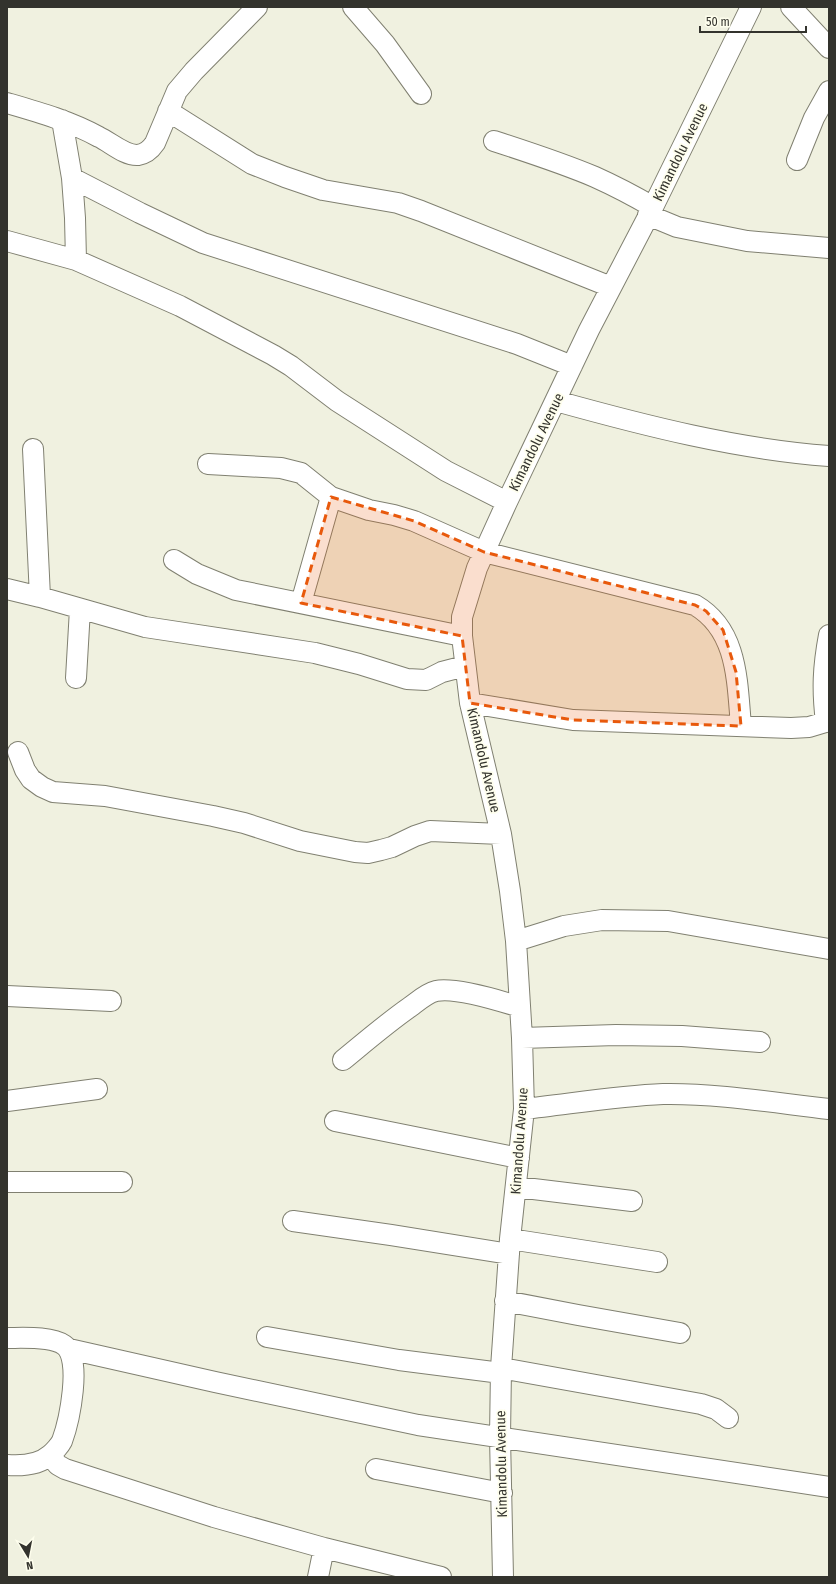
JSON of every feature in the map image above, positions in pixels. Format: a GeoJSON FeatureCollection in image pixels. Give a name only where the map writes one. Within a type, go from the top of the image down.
{"type":"FeatureCollection","features":[{"type":"Feature","properties":{"kind":"street"},"geometry":{"type":"LineString","coordinates":[[7,103],[62,120],[100,137],[128,154],[138,155],[150,150],[155,143],[177,91],[194,71],[256,7]]}},
{"type":"Feature","properties":{"kind":"street"},"geometry":{"type":"LineString","coordinates":[[352,7],[385,44],[421,94]]}},
{"type":"Feature","properties":{"kind":"street","name":"Kimandolu Avenue"},"geometry":{"type":"LineString","coordinates":[[503,1577],[500,1437],[501,1371],[505,1301],[524,1109],[522,1038],[516,940],[502,834],[470,703],[462,636],[462,616],[477,568],[507,502],[572,366],[751,7]]}},
{"type":"Feature","properties":{"kind":"street"},"geometry":{"type":"LineString","coordinates":[[791,7],[829,48]]}},
{"type":"Feature","properties":{"kind":"street"},"geometry":{"type":"LineString","coordinates":[[797,160],[814,118],[829,92]]}},
{"type":"Feature","properties":{"kind":"street"},"geometry":{"type":"LineString","coordinates":[[168,111],[252,164],[323,190],[398,203],[611,287]]}},
{"type":"Feature","properties":{"kind":"street"},"geometry":{"type":"LineString","coordinates":[[62,120],[72,178],[76,260]]}},
{"type":"Feature","properties":{"kind":"street"},"geometry":{"type":"LineString","coordinates":[[494,141],[578,170],[621,189],[650,211],[676,227],[746,241],[828,246]]}},
{"type":"Feature","properties":{"kind":"street"},"geometry":{"type":"LineString","coordinates":[[72,178],[203,243],[496,337],[572,366]]}},
{"type":"Feature","properties":{"kind":"street"},"geometry":{"type":"LineString","coordinates":[[7,241],[76,260],[180,306],[273,355],[291,366],[337,401],[446,471],[507,502]]}},
{"type":"Feature","properties":{"kind":"street"},"geometry":{"type":"LineString","coordinates":[[556,401],[608,416],[696,436],[774,451],[829,456]]}},
{"type":"Feature","properties":{"kind":"street"},"geometry":{"type":"LineString","coordinates":[[33,449],[40,597]]}},
{"type":"Feature","properties":{"kind":"street"},"geometry":{"type":"LineString","coordinates":[[208,464],[240,465],[292,470],[301,473],[331,498],[369,510],[414,521],[447,534],[484,552],[695,605],[706,611],[723,630],[730,647],[736,672],[741,726]]}},
{"type":"Feature","properties":{"kind":"street"},"geometry":{"type":"LineString","coordinates":[[301,603],[331,498]]}},
{"type":"Feature","properties":{"kind":"street"},"geometry":{"type":"LineString","coordinates":[[174,560],[197,574],[236,590],[462,636]]}},
{"type":"Feature","properties":{"kind":"street"},"geometry":{"type":"LineString","coordinates":[[7,589],[145,627],[315,653],[418,680],[426,680],[442,672],[465,666]]}},
{"type":"Feature","properties":{"kind":"street"},"geometry":{"type":"LineString","coordinates":[[76,678],[80,609]]}},
{"type":"Feature","properties":{"kind":"street"},"geometry":{"type":"LineString","coordinates":[[470,703],[572,720],[791,728],[809,727],[828,722],[822,696],[823,671],[829,635]]}},
{"type":"Feature","properties":{"kind":"street"},"geometry":{"type":"LineString","coordinates":[[18,752],[25,770],[31,779],[42,787],[53,792],[105,796],[190,812],[244,823],[300,841],[355,852],[368,853],[392,847],[415,836],[430,831],[502,834]]}},
{"type":"Feature","properties":{"kind":"street"},"geometry":{"type":"LineString","coordinates":[[516,940],[564,926],[602,920],[660,921],[829,949]]}},
{"type":"Feature","properties":{"kind":"street"},"geometry":{"type":"LineString","coordinates":[[343,1060],[396,1017],[425,996],[436,991],[445,990],[484,996],[520,1007]]}},
{"type":"Feature","properties":{"kind":"street"},"geometry":{"type":"LineString","coordinates":[[7,996],[111,1001]]}},
{"type":"Feature","properties":{"kind":"street"},"geometry":{"type":"LineString","coordinates":[[522,1038],[616,1035],[682,1036],[760,1042]]}},
{"type":"Feature","properties":{"kind":"street"},"geometry":{"type":"LineString","coordinates":[[7,1101],[97,1089]]}},
{"type":"Feature","properties":{"kind":"street"},"geometry":{"type":"LineString","coordinates":[[524,1109],[664,1094],[696,1095],[829,1109]]}},
{"type":"Feature","properties":{"kind":"street"},"geometry":{"type":"LineString","coordinates":[[334,1121],[519,1158]]}},
{"type":"Feature","properties":{"kind":"street"},"geometry":{"type":"LineString","coordinates":[[7,1182],[122,1182]]}},
{"type":"Feature","properties":{"kind":"street"},"geometry":{"type":"LineString","coordinates":[[517,1187],[632,1201]]}},
{"type":"Feature","properties":{"kind":"street"},"geometry":{"type":"LineString","coordinates":[[293,1221],[391,1235],[658,1262]]}},
{"type":"Feature","properties":{"kind":"street"},"geometry":{"type":"LineString","coordinates":[[505,1301],[680,1332]]}},
{"type":"Feature","properties":{"kind":"street"},"geometry":{"type":"LineString","coordinates":[[267,1337],[399,1360],[501,1371],[701,1404],[716,1410],[728,1418]]}},
{"type":"Feature","properties":{"kind":"street"},"geometry":{"type":"LineString","coordinates":[[7,1338],[40,1339],[58,1342],[69,1349],[418,1425],[829,1487]]}},
{"type":"Feature","properties":{"kind":"street"},"geometry":{"type":"LineString","coordinates":[[7,1464],[27,1465],[50,1456],[61,1442],[72,1406],[74,1373],[69,1349]]}},
{"type":"Feature","properties":{"kind":"street"},"geometry":{"type":"LineString","coordinates":[[50,1456],[58,1465],[65,1469],[153,1498],[324,1548],[441,1577]]}},
{"type":"Feature","properties":{"kind":"street"},"geometry":{"type":"LineString","coordinates":[[376,1469],[502,1493]]}},
{"type":"Feature","properties":{"kind":"street"},"geometry":{"type":"LineString","coordinates":[[318,1577],[324,1548]]}},
{"type":"Feature","properties":{"kind":"highlighted area"},"geometry":{"type":"Polygon","coordinates":[[[331,497],[414,521],[484,552],[695,605],[706,611],[723,630],[736,672],[741,726],[573,720],[470,703],[462,636],[301,603],[331,497]]]}}]}
